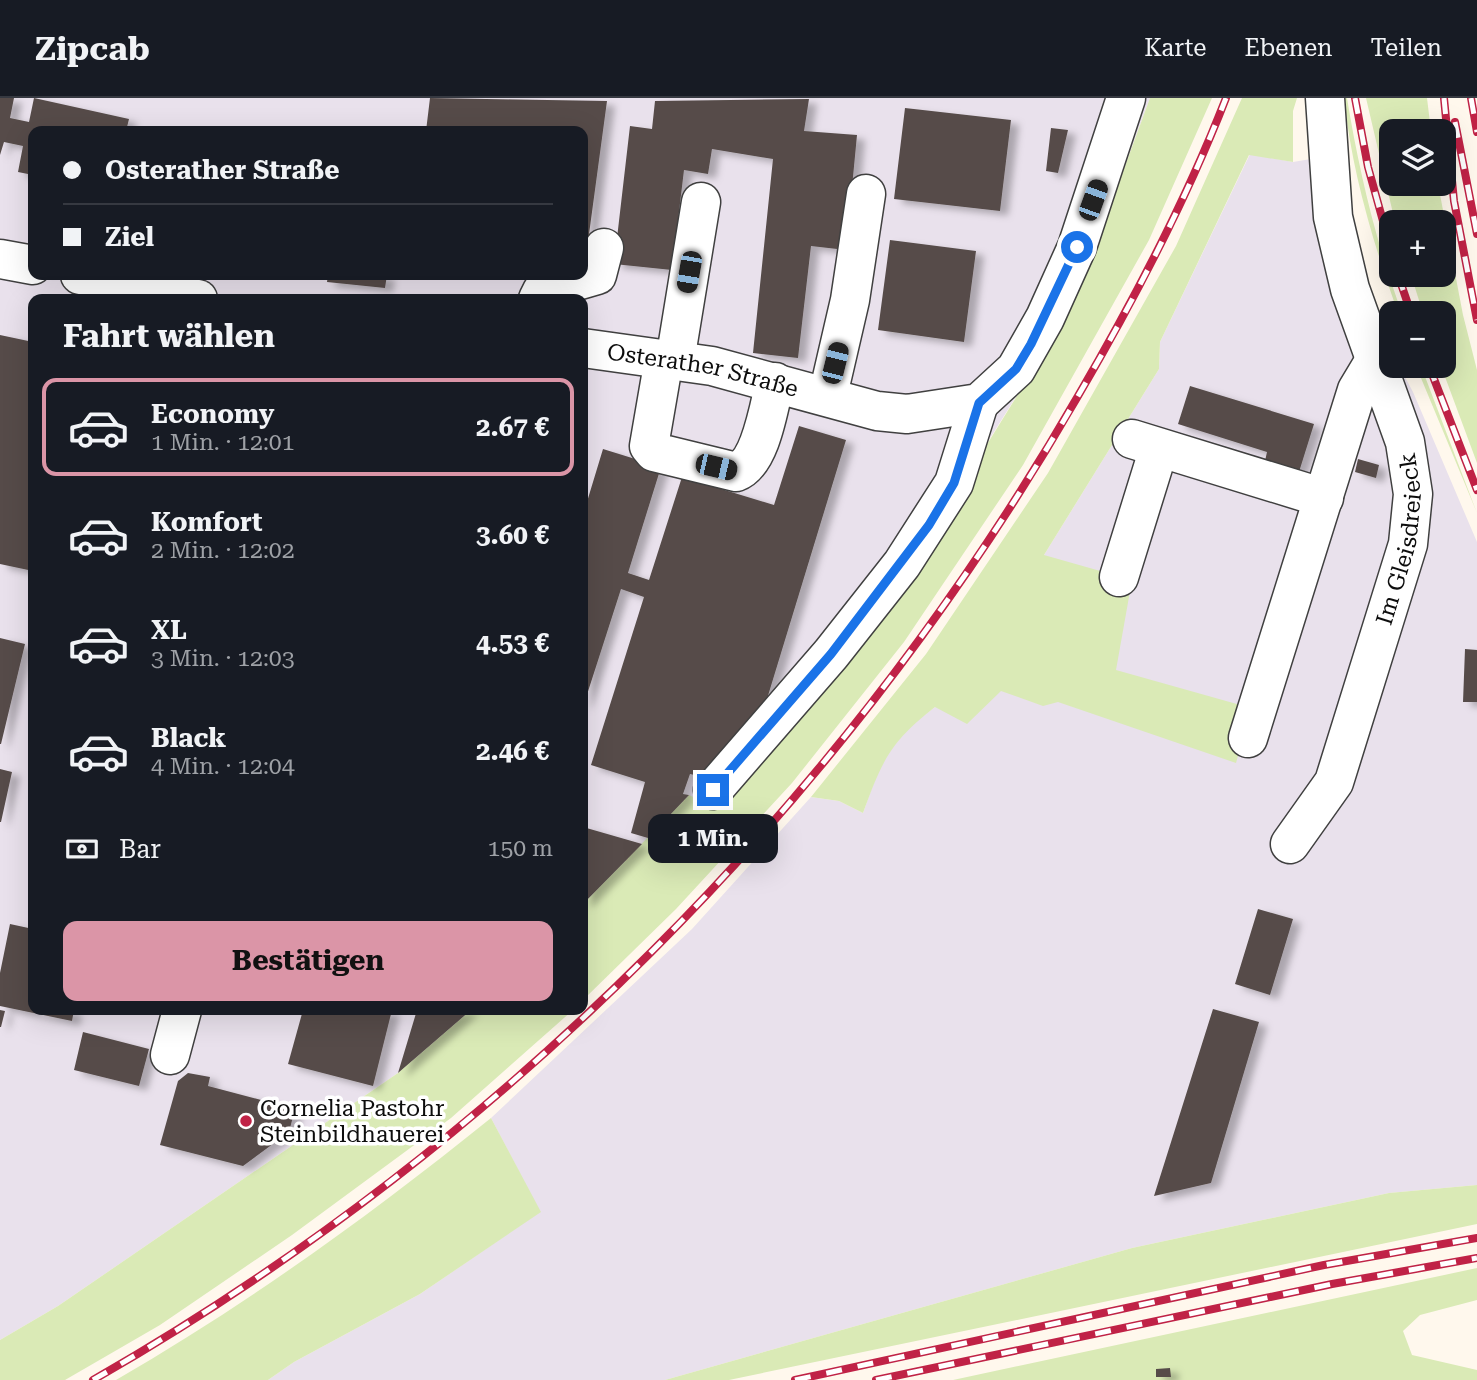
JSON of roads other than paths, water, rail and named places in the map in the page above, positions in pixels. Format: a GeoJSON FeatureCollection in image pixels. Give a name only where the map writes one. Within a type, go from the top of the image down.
{"type":"FeatureCollection","features":[{"type":"Feature","properties":{"kind":"street"},"geometry":{"type":"LineString","coordinates":[[713,790],[831,654],[902,564],[954,483],[979,403],[1016,369],[1045,318],[1077,247],[1126,98]]}},
{"type":"Feature","properties":{"kind":"street","name":"Im Gleisdreieck"},"geometry":{"type":"LineString","coordinates":[[1290,844],[1334,782],[1408,544],[1413,494],[1405,442],[1350,289],[1334,217],[1325,98]]}},
{"type":"Feature","properties":{"kind":"street"},"geometry":{"type":"LineString","coordinates":[[828,395],[850,300],[866,194]]}},
{"type":"Feature","properties":{"kind":"street"},"geometry":{"type":"LineString","coordinates":[[701,202],[649,446],[654,452],[736,472],[745,469],[755,454],[775,382]]}},
{"type":"Feature","properties":{"kind":"street"},"geometry":{"type":"LineString","coordinates":[[588,278],[597,275],[604,248]]}},
{"type":"Feature","properties":{"kind":"street"},"geometry":{"type":"LineString","coordinates":[[0,259],[28,264]]}},
{"type":"Feature","properties":{"kind":"street"},"geometry":{"type":"LineString","coordinates":[[105,280],[173,294]]}},
{"type":"Feature","properties":{"kind":"street"},"geometry":{"type":"LineString","coordinates":[[540,294],[542,291],[580,280]]}},
{"type":"Feature","properties":{"kind":"street","name":"Osterather Straße"},"geometry":{"type":"LineString","coordinates":[[588,349],[712,366],[828,395],[877,411],[907,414],[979,403]]}},
{"type":"Feature","properties":{"kind":"street"},"geometry":{"type":"LineString","coordinates":[[1248,738],[1357,390],[1375,360]]}},
{"type":"Feature","properties":{"kind":"street"},"geometry":{"type":"LineString","coordinates":[[1119,577],[1145,444],[1324,498]]}},
{"type":"Feature","properties":{"kind":"street"},"geometry":{"type":"LineString","coordinates":[[170,1055],[181,1015]]}},
{"type":"Feature","properties":{"kind":"railway"},"geometry":{"type":"LineString","coordinates":[[588,1011],[650,953],[771,824],[883,688],[985,545],[1078,396],[1119,323],[1158,250],[1226,98]]}},
{"type":"Feature","properties":{"kind":"railway"},"geometry":{"type":"LineString","coordinates":[[1355,98],[1368,167],[1380,210]]}},
{"type":"Feature","properties":{"kind":"railway"},"geometry":{"type":"LineString","coordinates":[[1444,98],[1454,201],[1477,320]]}},
{"type":"Feature","properties":{"kind":"railway"},"geometry":{"type":"LineString","coordinates":[[1471,98],[1477,132]]}},
{"type":"Feature","properties":{"kind":"railway"},"geometry":{"type":"LineString","coordinates":[[1456,127],[1477,234]]}},
{"type":"Feature","properties":{"kind":"railway"},"geometry":{"type":"LineString","coordinates":[[1402,287],[1407,301]]}},
{"type":"Feature","properties":{"kind":"railway"},"geometry":{"type":"LineString","coordinates":[[1434,378],[1477,490]]}},
{"type":"Feature","properties":{"kind":"railway"},"geometry":{"type":"LineString","coordinates":[[93,1380],[243,1287],[386,1185],[522,1073],[584,1015]]}},
{"type":"Feature","properties":{"kind":"railway"},"geometry":{"type":"LineString","coordinates":[[795,1380],[1324,1265],[1477,1238]]}},
{"type":"Feature","properties":{"kind":"railway"},"geometry":{"type":"LineString","coordinates":[[876,1380],[1332,1284],[1477,1258]]}},
{"type":"Feature","properties":{"kind":"place","name":"Cornelia Pastohr Steinbildhauerei"},"geometry":{"type":"Point","coordinates":[246,1121]}}]}
